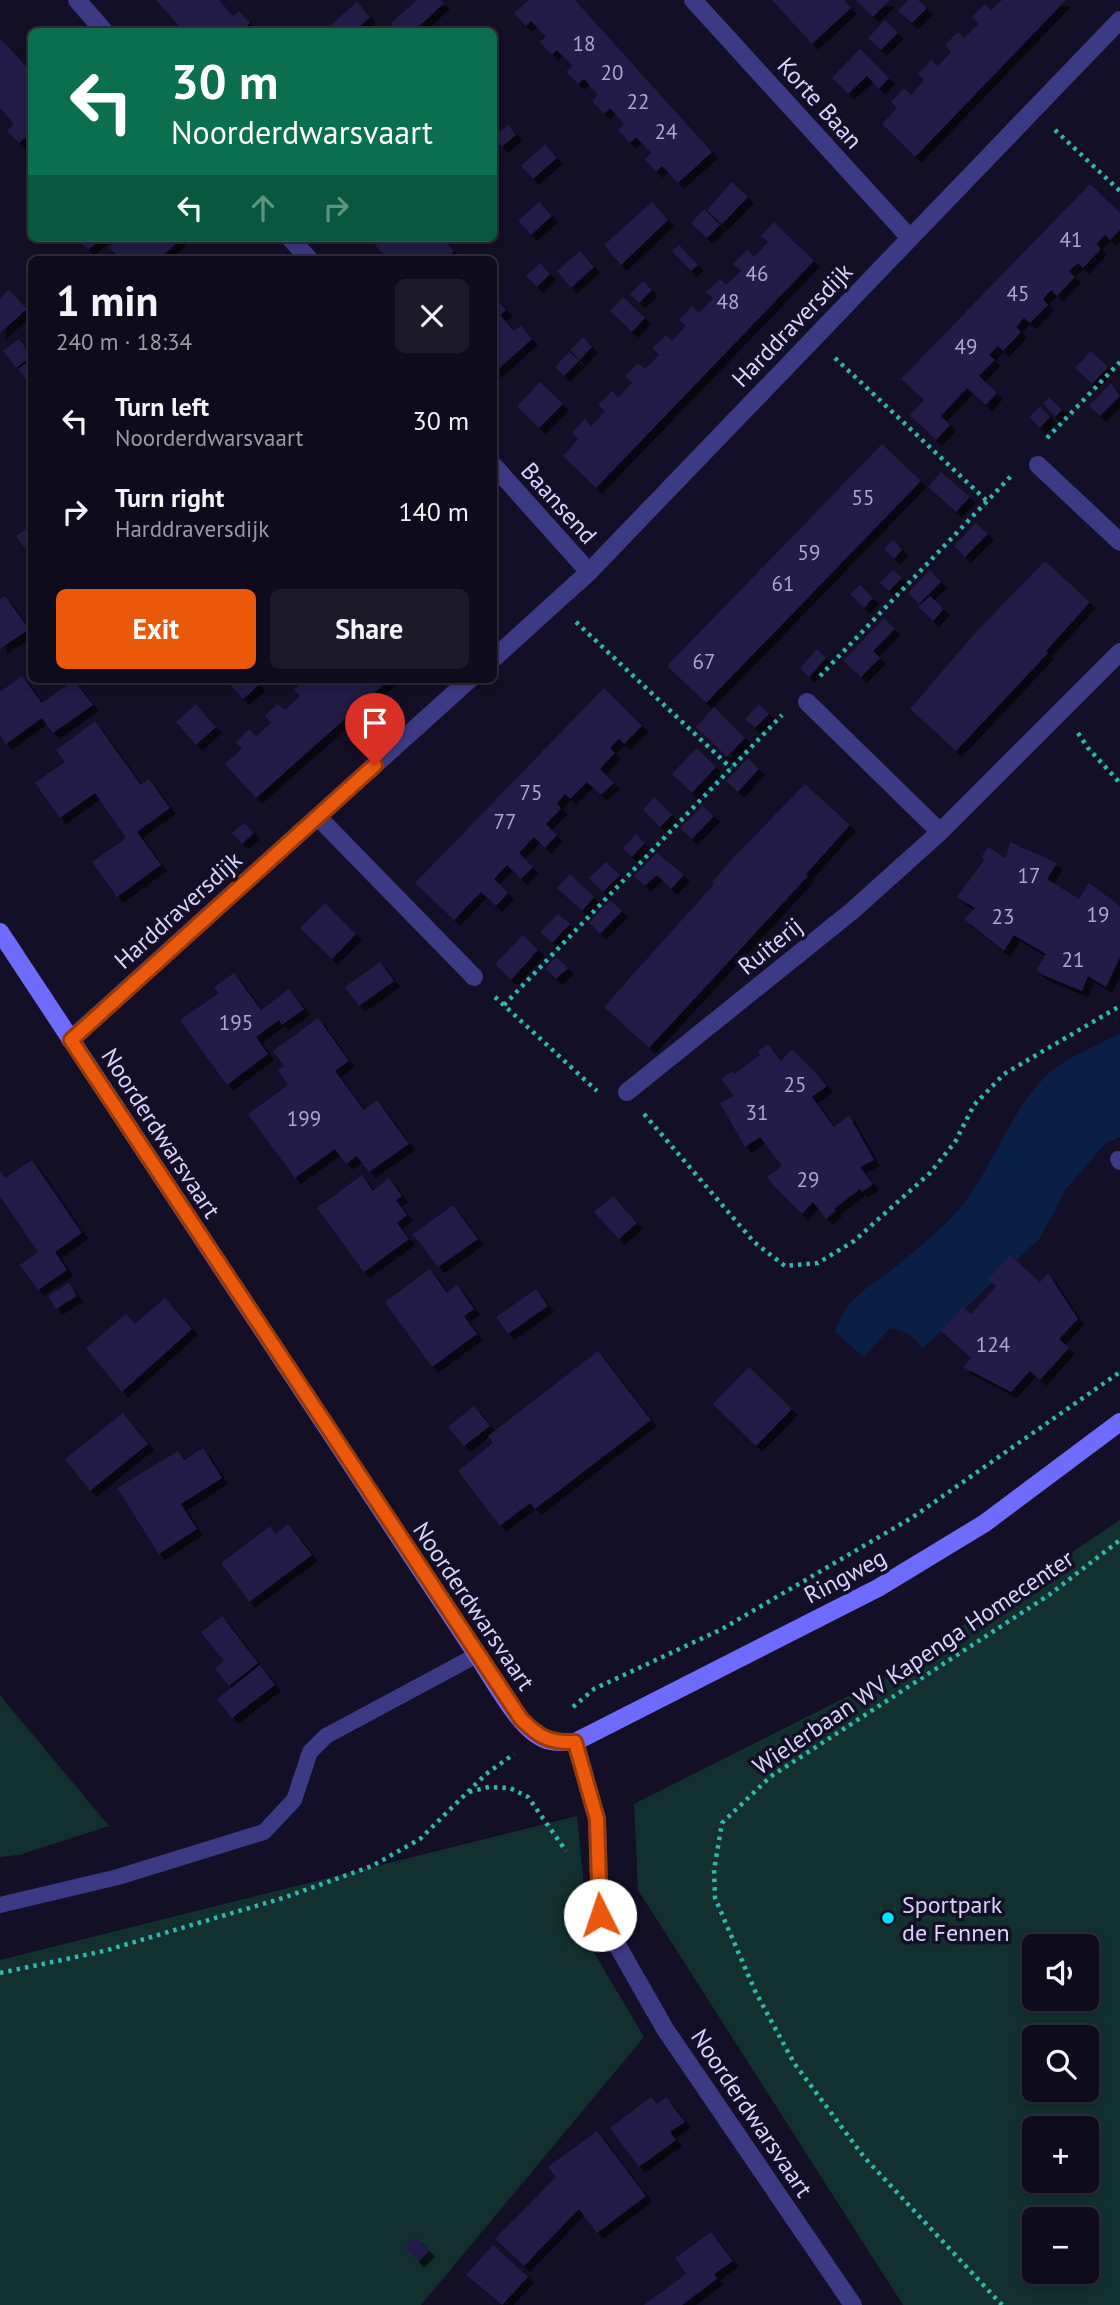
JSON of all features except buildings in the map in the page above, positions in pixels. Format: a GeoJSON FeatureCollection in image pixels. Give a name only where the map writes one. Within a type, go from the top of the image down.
{"type":"FeatureCollection","features":[{"type":"Feature","properties":{"kind":"main road","name":"Noorderdwarsvaart"},"geometry":{"type":"LineString","coordinates":[[0,932],[477,1655],[521,1719],[538,1736]]}},
{"type":"Feature","properties":{"kind":"main road","name":"Ringweg"},"geometry":{"type":"LineString","coordinates":[[575,1742],[878,1588],[985,1523],[1120,1422]]}},
{"type":"Feature","properties":{"kind":"main road"},"geometry":{"type":"LineString","coordinates":[[538,1736],[558,1742],[575,1742]]}},
{"type":"Feature","properties":{"kind":"street"},"geometry":{"type":"LineString","coordinates":[[77,0],[102,28]]}},
{"type":"Feature","properties":{"kind":"street","name":"Korte Baan"},"geometry":{"type":"LineString","coordinates":[[693,0],[910,238]]}},
{"type":"Feature","properties":{"kind":"street","name":"Harddraversdijk"},"geometry":{"type":"LineString","coordinates":[[497,655],[589,572],[1120,20]]}},
{"type":"Feature","properties":{"kind":"street"},"geometry":{"type":"LineString","coordinates":[[294,242],[306,256]]}},
{"type":"Feature","properties":{"kind":"street"},"geometry":{"type":"LineString","coordinates":[[1038,465],[1120,542]]}},
{"type":"Feature","properties":{"kind":"street","name":"Baansend"},"geometry":{"type":"LineString","coordinates":[[497,469],[589,572]]}},
{"type":"Feature","properties":{"kind":"street","name":"Ruiterij"},"geometry":{"type":"LineString","coordinates":[[627,1092],[852,911],[940,832],[1120,652]]}},
{"type":"Feature","properties":{"kind":"street","name":"Harddraversdijk"},"geometry":{"type":"LineString","coordinates":[[71,1040],[466,683]]}},
{"type":"Feature","properties":{"kind":"street"},"geometry":{"type":"LineString","coordinates":[[807,702],[940,832]]}},
{"type":"Feature","properties":{"kind":"street"},"geometry":{"type":"LineString","coordinates":[[318,817],[474,977]]}},
{"type":"Feature","properties":{"kind":"street","name":"Noorderdwarsvaart"},"geometry":{"type":"LineString","coordinates":[[575,1742],[597,1819],[597,1887],[600,1915],[665,2029],[853,2305]]}},
{"type":"Feature","properties":{"kind":"lane"},"geometry":{"type":"LineString","coordinates":[[0,1905],[118,1877],[264,1832],[294,1800],[310,1752],[326,1736],[477,1655]]}},
{"type":"Feature","properties":{"kind":"path"},"geometry":{"type":"LineString","coordinates":[[1034,110],[1120,191]]}},
{"type":"Feature","properties":{"kind":"path"},"geometry":{"type":"LineString","coordinates":[[814,338],[987,501]]}},
{"type":"Feature","properties":{"kind":"path"},"geometry":{"type":"LineString","coordinates":[[556,602],[731,768]]}},
{"type":"Feature","properties":{"kind":"path"},"geometry":{"type":"LineString","coordinates":[[1063,708],[1088,748],[1120,783]]}},
{"type":"Feature","properties":{"kind":"path"},"geometry":{"type":"LineString","coordinates":[[474,977],[613,1105],[627,1092],[754,1242],[785,1266],[818,1263],[854,1241],[930,1173],[954,1142],[974,1105],[1004,1074],[1120,1006]]}},
{"type":"Feature","properties":{"kind":"path"},"geometry":{"type":"LineString","coordinates":[[0,1973],[104,1951],[283,1898],[372,1866],[421,1839],[486,1774],[538,1736],[594,1689],[722,1629],[913,1517],[1120,1373]]}},
{"type":"Feature","properties":{"kind":"path","name":"Wielerbaan WV Kapenga Homecenter"},"geometry":{"type":"LineString","coordinates":[[1002,2305],[864,2157],[794,2063],[755,1991],[715,1898],[714,1870],[722,1823],[770,1777],[1049,1595],[1120,1540]]}},
{"type":"Feature","properties":{"kind":"path"},"geometry":{"type":"LineString","coordinates":[[468,1792],[489,1787],[510,1788],[528,1797],[541,1819],[562,1843],[573,1867],[597,1887]]}},
{"type":"Feature","properties":{"kind":"green space","name":"Sportpark de Fennen"},"geometry":{"type":"Polygon","coordinates":[[[1120,1520],[1120,2305],[903,2305],[638,1890],[634,1804],[882,1679],[1120,1520]]]}},
{"type":"Feature","properties":{"kind":"green space"},"geometry":{"type":"Polygon","coordinates":[[[0,1695],[109,1826],[19,1855],[0,1857],[0,1695]]]}},
{"type":"Feature","properties":{"kind":"green space"},"geometry":{"type":"Polygon","coordinates":[[[577,1816],[590,1946],[644,2037],[421,2305],[0,2305],[0,1960],[577,1816]]]}},
{"type":"Feature","properties":{"kind":"water"},"geometry":{"type":"Polygon","coordinates":[[[1120,1033],[1120,1137],[1105,1144],[1065,1190],[1040,1238],[923,1348],[908,1333],[890,1328],[864,1357],[835,1332],[846,1310],[861,1293],[921,1246],[955,1214],[968,1198],[1032,1091],[1046,1076],[1071,1058],[1120,1033]]]}},
{"type":"Feature","properties":{"kind":"place","name":"Sportpark de Fennen"},"geometry":{"type":"Point","coordinates":[888,1918]}},
{"type":"Feature","properties":{"kind":"route"},"geometry":{"type":"LineString","coordinates":[[375,765],[71,1040],[521,1719],[538,1736],[547,1740],[575,1742],[597,1819],[597,1887],[600,1915]]}}]}
